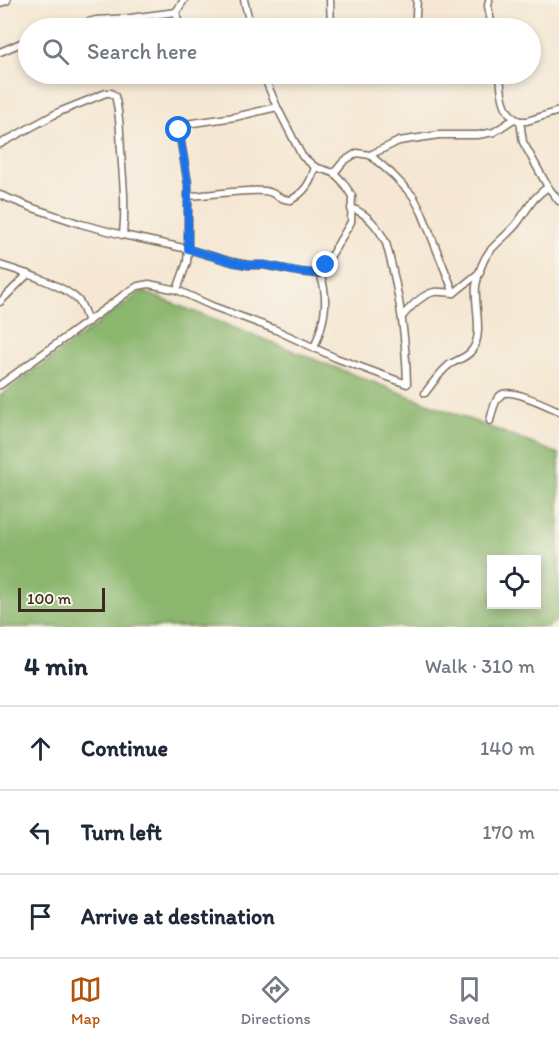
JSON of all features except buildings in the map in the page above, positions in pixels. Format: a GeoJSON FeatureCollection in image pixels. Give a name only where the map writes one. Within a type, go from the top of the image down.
{"type":"FeatureCollection","features":[{"type":"Feature","properties":{"kind":"street"},"geometry":{"type":"LineString","coordinates":[[0,2],[6,0]]}},
{"type":"Feature","properties":{"kind":"street"},"geometry":{"type":"LineString","coordinates":[[178,18],[176,12],[184,0]]}},
{"type":"Feature","properties":{"kind":"street"},"geometry":{"type":"LineString","coordinates":[[244,0],[248,18]]}},
{"type":"Feature","properties":{"kind":"street"},"geometry":{"type":"LineString","coordinates":[[330,0],[331,18]]}},
{"type":"Feature","properties":{"kind":"street"},"geometry":{"type":"LineString","coordinates":[[416,18],[417,0]]}},
{"type":"Feature","properties":{"kind":"street"},"geometry":{"type":"LineString","coordinates":[[489,0],[490,18]]}},
{"type":"Feature","properties":{"kind":"street"},"geometry":{"type":"LineString","coordinates":[[122,18],[176,12]]}},
{"type":"Feature","properties":{"kind":"street"},"geometry":{"type":"LineString","coordinates":[[0,52],[18,44]]}},
{"type":"Feature","properties":{"kind":"street"},"geometry":{"type":"LineString","coordinates":[[267,84],[302,156],[315,167],[334,173],[352,196],[351,222],[320,274],[326,301],[324,318],[314,348]]}},
{"type":"Feature","properties":{"kind":"street"},"geometry":{"type":"LineString","coordinates":[[502,84],[508,113],[518,120],[527,121],[559,111]]}},
{"type":"Feature","properties":{"kind":"street"},"geometry":{"type":"LineString","coordinates":[[0,144],[59,112],[111,93],[115,96],[118,112],[125,191],[123,235]]}},
{"type":"Feature","properties":{"kind":"street"},"geometry":{"type":"LineString","coordinates":[[177,291],[188,249],[189,196],[180,127],[277,107]]}},
{"type":"Feature","properties":{"kind":"street"},"geometry":{"type":"LineString","coordinates":[[370,155],[399,141],[438,135],[478,135],[494,132],[518,120]]}},
{"type":"Feature","properties":{"kind":"street"},"geometry":{"type":"LineString","coordinates":[[518,120],[523,142],[548,187],[559,201]]}},
{"type":"Feature","properties":{"kind":"street"},"geometry":{"type":"LineString","coordinates":[[334,173],[349,157],[357,153],[370,155],[392,174],[413,195],[454,293]]}},
{"type":"Feature","properties":{"kind":"street"},"geometry":{"type":"LineString","coordinates":[[189,196],[267,191],[280,199],[291,201],[309,185],[315,167]]}},
{"type":"Feature","properties":{"kind":"street"},"geometry":{"type":"LineString","coordinates":[[425,393],[451,363],[464,358],[472,351],[478,332],[476,286],[482,264],[489,252],[518,223],[528,206],[548,187]]}},
{"type":"Feature","properties":{"kind":"street"},"geometry":{"type":"LineString","coordinates":[[0,195],[81,224],[188,249],[232,262],[320,274]]}},
{"type":"Feature","properties":{"kind":"street"},"geometry":{"type":"LineString","coordinates":[[0,385],[138,286],[149,284],[177,291],[274,329],[336,358],[407,384],[407,353],[398,290],[386,243],[370,220],[360,211],[351,208]]}},
{"type":"Feature","properties":{"kind":"street"},"geometry":{"type":"LineString","coordinates":[[0,265],[28,274],[69,293],[81,305],[88,322]]}},
{"type":"Feature","properties":{"kind":"street"},"geometry":{"type":"LineString","coordinates":[[402,317],[408,309],[427,295],[435,292],[454,293],[480,272]]}},
{"type":"Feature","properties":{"kind":"street"},"geometry":{"type":"LineString","coordinates":[[0,302],[28,274]]}},
{"type":"Feature","properties":{"kind":"street"},"geometry":{"type":"LineString","coordinates":[[490,421],[497,400],[504,392],[514,393],[559,411]]}},
{"type":"Feature","properties":{"kind":"green space"},"geometry":{"type":"Polygon","coordinates":[[[142,291],[559,454],[559,618],[548,627],[0,627],[0,396],[142,291]]]}},
{"type":"Feature","properties":{"kind":"route"},"geometry":{"type":"LineString","coordinates":[[179,130],[189,196],[188,249],[232,262],[300,272],[320,274],[326,265]]}}]}
